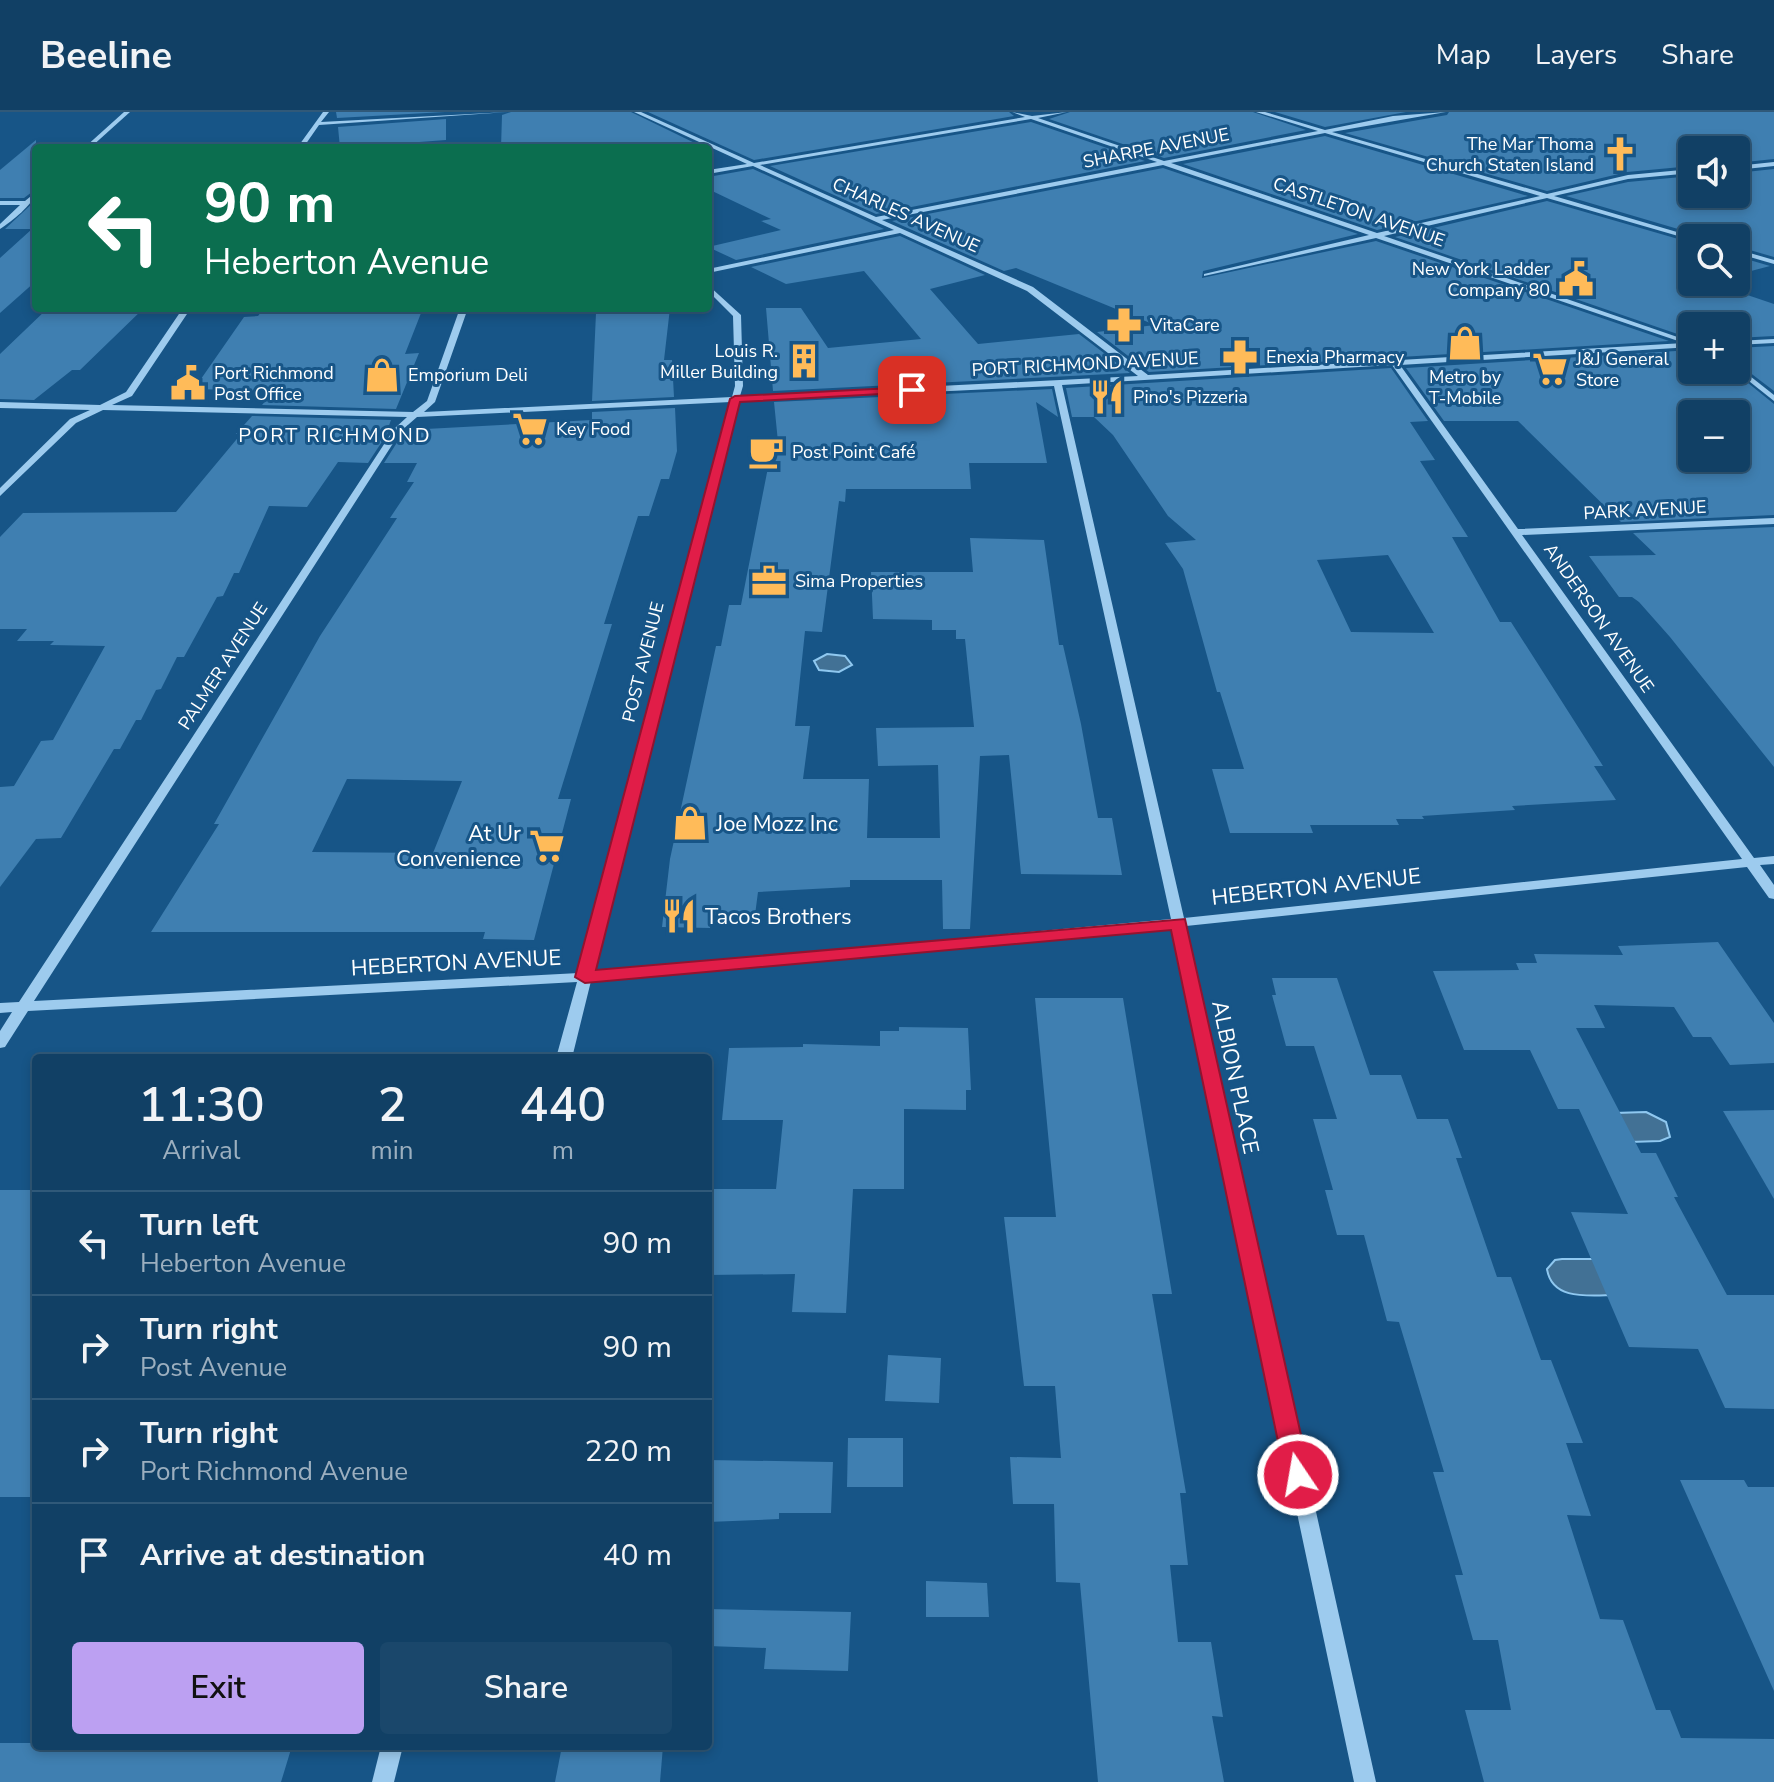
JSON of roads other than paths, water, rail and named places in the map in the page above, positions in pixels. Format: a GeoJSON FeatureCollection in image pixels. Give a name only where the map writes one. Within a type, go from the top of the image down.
{"type":"FeatureCollection","features":[{"type":"Feature","properties":{"kind":"street"},"geometry":{"type":"LineString","coordinates":[[91,144],[127,112]]}},
{"type":"Feature","properties":{"kind":"street"},"geometry":{"type":"LineString","coordinates":[[303,144],[326,112]]}},
{"type":"Feature","properties":{"kind":"street"},"geometry":{"type":"LineString","coordinates":[[317,124],[505,112]]}},
{"type":"Feature","properties":{"kind":"street","name":"CHARLES AVENUE"},"geometry":{"type":"LineString","coordinates":[[637,112],[708,144]]}},
{"type":"Feature","properties":{"kind":"street","name":"CASTLETON AVENUE"},"geometry":{"type":"LineString","coordinates":[[1015,112],[1678,339]]}},
{"type":"Feature","properties":{"kind":"street"},"geometry":{"type":"LineString","coordinates":[[712,171],[1064,112]]}},
{"type":"Feature","properties":{"kind":"street"},"geometry":{"type":"LineString","coordinates":[[1259,112],[1678,234]]}},
{"type":"Feature","properties":{"kind":"street","name":"SHARPE AVENUE"},"geometry":{"type":"LineString","coordinates":[[876,219],[1443,112]]}},
{"type":"Feature","properties":{"kind":"street","name":"CHARLES AVENUE"},"geometry":{"type":"LineString","coordinates":[[712,146],[1030,289],[1145,377]]}},
{"type":"Feature","properties":{"kind":"street"},"geometry":{"type":"LineString","coordinates":[[1750,167],[1774,164]]}},
{"type":"Feature","properties":{"kind":"street"},"geometry":{"type":"LineString","coordinates":[[1206,275],[1628,177],[1678,172]]}},
{"type":"Feature","properties":{"kind":"street"},"geometry":{"type":"LineString","coordinates":[[0,227],[32,198]]}},
{"type":"Feature","properties":{"kind":"street"},"geometry":{"type":"LineString","coordinates":[[0,203],[32,203]]}},
{"type":"Feature","properties":{"kind":"street"},"geometry":{"type":"LineString","coordinates":[[712,270],[902,231]]}},
{"type":"Feature","properties":{"kind":"street"},"geometry":{"type":"LineString","coordinates":[[1750,254],[1772,260]]}},
{"type":"Feature","properties":{"kind":"street","name":"POST AVENUE"},"geometry":{"type":"LineString","coordinates":[[565,1054],[739,386],[737,315],[712,291]]}},
{"type":"Feature","properties":{"kind":"street"},"geometry":{"type":"LineString","coordinates":[[0,493],[73,421],[129,394],[184,312]]}},
{"type":"Feature","properties":{"kind":"street","name":"PALMER AVENUE"},"geometry":{"type":"LineString","coordinates":[[0,1043],[398,429],[431,402],[463,312]]}},
{"type":"Feature","properties":{"kind":"street"},"geometry":{"type":"LineString","coordinates":[[1750,342],[1774,341]]}},
{"type":"Feature","properties":{"kind":"street","name":"PORT RICHMOND AVENUE"},"geometry":{"type":"LineString","coordinates":[[0,405],[415,415],[1057,383],[1678,345]]}},
{"type":"Feature","properties":{"kind":"street","name":"ANDERSON AVENUE"},"geometry":{"type":"LineString","coordinates":[[1394,362],[1774,895]]}},
{"type":"Feature","properties":{"kind":"street"},"geometry":{"type":"LineString","coordinates":[[1750,379],[1774,399]]}},
{"type":"Feature","properties":{"kind":"street","name":"ALBION PLACE"},"geometry":{"type":"LineString","coordinates":[[1057,383],[1365,1782]]}},
{"type":"Feature","properties":{"kind":"street","name":"PARK AVENUE"},"geometry":{"type":"LineString","coordinates":[[1517,532],[1774,521]]}},
{"type":"Feature","properties":{"kind":"street","name":"HEBERTON AVENUE"},"geometry":{"type":"LineString","coordinates":[[0,1008],[585,977],[1178,923],[1774,860]]}},
{"type":"Feature","properties":{"kind":"street"},"geometry":{"type":"LineString","coordinates":[[383,1782],[391,1750]]}},
{"type":"Feature","properties":{"kind":"water"},"geometry":{"type":"Polygon","coordinates":[[[827,654],[845,656],[852,665],[839,672],[819,670],[814,661],[827,654]]]}},
{"type":"Feature","properties":{"kind":"water"},"geometry":{"type":"Polygon","coordinates":[[[1646,1112],[1666,1122],[1670,1137],[1660,1141],[1630,1142],[1615,1113],[1646,1112]]]}},
{"type":"Feature","properties":{"kind":"water"},"geometry":{"type":"Polygon","coordinates":[[[1605,1259],[1617,1295],[1574,1294],[1557,1287],[1550,1280],[1547,1269],[1555,1260],[1605,1259]]]}},
{"type":"Feature","properties":{"kind":"place","name":"The Mar Thoma Church Staten Island"},"geometry":{"type":"Point","coordinates":[1620,154]}},
{"type":"Feature","properties":{"kind":"place","name":"New York Ladder Company 80"},"geometry":{"type":"Point","coordinates":[1576,279]}},
{"type":"Feature","properties":{"kind":"place","name":"VitaCare"},"geometry":{"type":"Point","coordinates":[1124,325]}},
{"type":"Feature","properties":{"kind":"place","name":"Metro by T-Mobile"},"geometry":{"type":"Point","coordinates":[1465,343]}},
{"type":"Feature","properties":{"kind":"place","name":"Enexia Pharmacy"},"geometry":{"type":"Point","coordinates":[1240,357]}},
{"type":"Feature","properties":{"kind":"place","name":"Louis R. Miller Building"},"geometry":{"type":"Point","coordinates":[804,361]}},
{"type":"Feature","properties":{"kind":"place","name":"J&J General Store"},"geometry":{"type":"Point","coordinates":[1550,369]}},
{"type":"Feature","properties":{"kind":"place","name":"Emporium Deli"},"geometry":{"type":"Point","coordinates":[382,375]}},
{"type":"Feature","properties":{"kind":"place","name":"Port Richmond Post Office"},"geometry":{"type":"Point","coordinates":[188,383]}},
{"type":"Feature","properties":{"kind":"place","name":"Pino's Pizzeria"},"geometry":{"type":"Point","coordinates":[1107,397]}},
{"type":"Feature","properties":{"kind":"place","name":"Key Food"},"geometry":{"type":"Point","coordinates":[530,429]}},
{"type":"Feature","properties":{"kind":"place","name":"Post Point Café"},"geometry":{"type":"Point","coordinates":[766,452]}},
{"type":"Feature","properties":{"kind":"place","name":"Sima Properties"},"geometry":{"type":"Point","coordinates":[769,581]}},
{"type":"Feature","properties":{"kind":"place","name":"Joe Mozz Inc"},"geometry":{"type":"Point","coordinates":[690,823]}},
{"type":"Feature","properties":{"kind":"place","name":"At Ur Convenience"},"geometry":{"type":"Point","coordinates":[547,846]}},
{"type":"Feature","properties":{"kind":"place","name":"Tacos Brothers"},"geometry":{"type":"Point","coordinates":[679,916]}},
{"type":"Feature","properties":{"kind":"district","name":"PORT RICHMOND"},"geometry":{"type":"Point","coordinates":[335,435]}}]}
